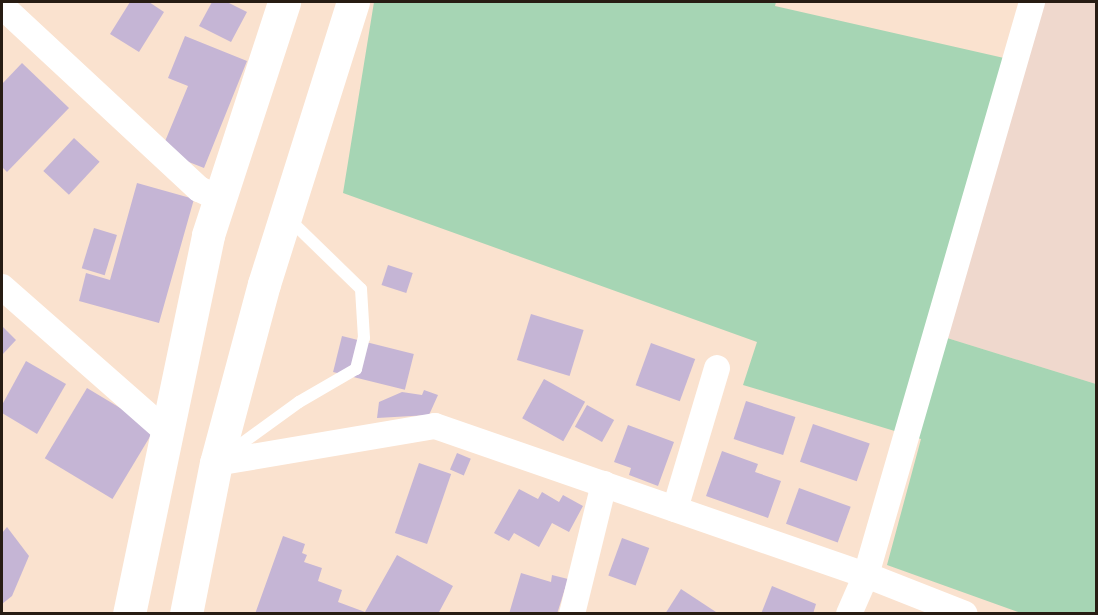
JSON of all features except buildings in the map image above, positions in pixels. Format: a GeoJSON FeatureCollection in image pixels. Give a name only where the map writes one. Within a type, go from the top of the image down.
{"type":"FeatureCollection","features":[{"type":"Feature","properties":{"kind":"main road"},"geometry":{"type":"LineString","coordinates":[[129,614],[208,235],[284,2]]}},
{"type":"Feature","properties":{"kind":"main road"},"geometry":{"type":"LineString","coordinates":[[186,614],[216,463],[264,284],[353,2]]}},
{"type":"Feature","properties":{"kind":"street"},"geometry":{"type":"LineString","coordinates":[[849,614],[866,575],[1032,2]]}},
{"type":"Feature","properties":{"kind":"street"},"geometry":{"type":"LineString","coordinates":[[2,6],[199,189],[220,199]]}},
{"type":"Feature","properties":{"kind":"street"},"geometry":{"type":"LineString","coordinates":[[2,287],[166,432]]}},
{"type":"Feature","properties":{"kind":"street"},"geometry":{"type":"LineString","coordinates":[[675,509],[717,368]]}},
{"type":"Feature","properties":{"kind":"street"},"geometry":{"type":"LineString","coordinates":[[216,463],[435,426],[866,575],[965,614]]}},
{"type":"Feature","properties":{"kind":"street"},"geometry":{"type":"LineString","coordinates":[[573,614],[604,484]]}},
{"type":"Feature","properties":{"kind":"lane"},"geometry":{"type":"LineString","coordinates":[[216,463],[299,402],[356,369],[364,338],[361,290],[286,216]]}},
{"type":"Feature","properties":{"kind":"shaded area"},"geometry":{"type":"Polygon","coordinates":[[[1021,2],[1096,2],[1096,384],[931,333],[1021,2]]]}},
{"type":"Feature","properties":{"kind":"green space"},"geometry":{"type":"Polygon","coordinates":[[[374,2],[776,2],[775,6],[1004,58],[931,333],[1096,384],[1096,613],[1021,613],[887,565],[921,439],[743,385],[757,342],[343,193],[374,2]]]}}]}
